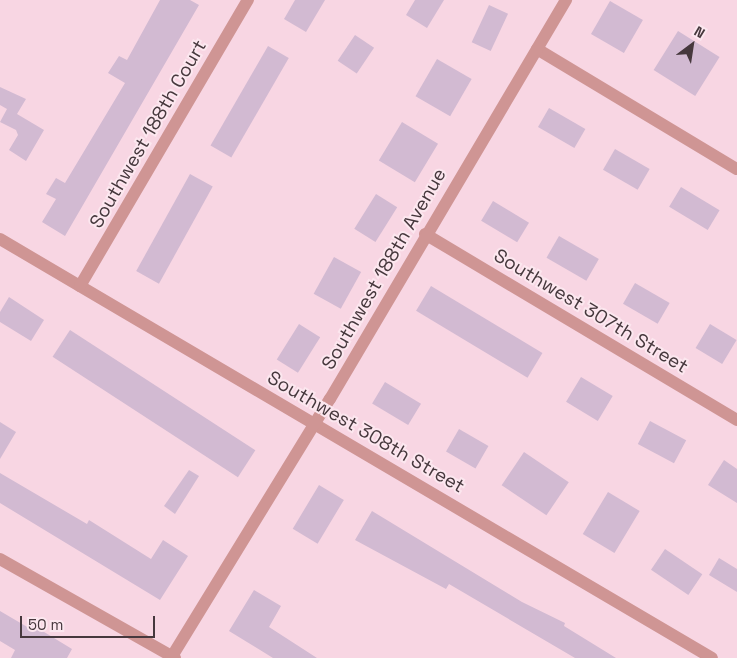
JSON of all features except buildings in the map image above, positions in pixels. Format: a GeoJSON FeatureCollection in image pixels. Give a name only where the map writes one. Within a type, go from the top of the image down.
{"type":"FeatureCollection","features":[{"type":"Feature","properties":{"kind":"street","name":"Southwest 188th Court"},"geometry":{"type":"LineString","coordinates":[[80,286],[248,0]]}},
{"type":"Feature","properties":{"kind":"street","name":"Southwest 188th Avenue"},"geometry":{"type":"LineString","coordinates":[[173,657],[566,0]]}},
{"type":"Feature","properties":{"kind":"street"},"geometry":{"type":"LineString","coordinates":[[537,49],[737,169]]}},
{"type":"Feature","properties":{"kind":"street","name":"Southwest 307th Street"},"geometry":{"type":"LineString","coordinates":[[426,234],[737,420]]}},
{"type":"Feature","properties":{"kind":"street","name":"Southwest 308th Street"},"geometry":{"type":"LineString","coordinates":[[0,240],[712,658]]}},
{"type":"Feature","properties":{"kind":"street"},"geometry":{"type":"LineString","coordinates":[[0,559],[173,657]]}}]}
